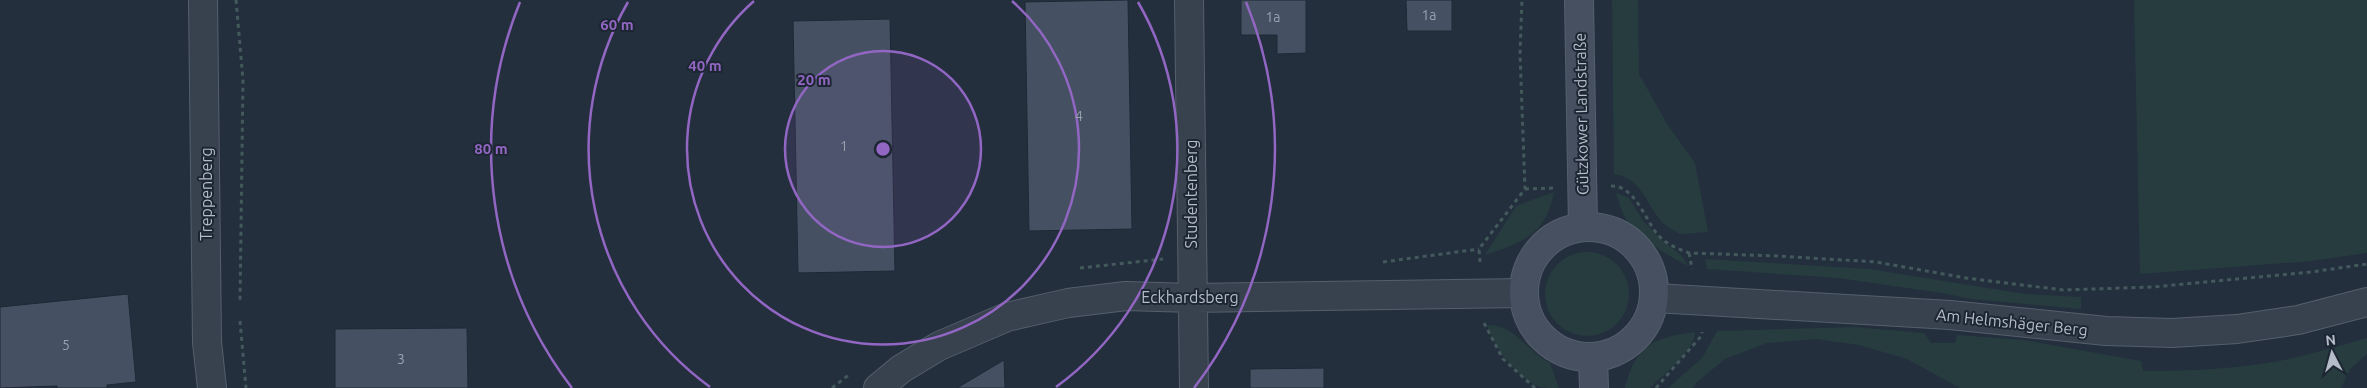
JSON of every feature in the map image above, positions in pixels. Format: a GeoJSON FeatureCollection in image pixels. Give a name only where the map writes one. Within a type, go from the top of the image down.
{"type":"FeatureCollection","features":[{"type":"Feature","properties":{"kind":"main road","name":"Gützkower Landstraße"},"geometry":{"type":"LineString","coordinates":[[1579,0],[1583,227]]}},
{"type":"Feature","properties":{"kind":"main road"},"geometry":{"type":"LineString","coordinates":[[1583,227],[1602,228],[1620,235],[1635,246],[1647,261],[1653,279],[1655,298],[1650,316],[1641,333],[1628,346],[1611,354],[1593,358],[1565,353],[1552,347],[1536,333],[1526,314],[1523,293],[1526,274],[1534,256],[1547,242],[1564,232],[1583,227]]}},
{"type":"Feature","properties":{"kind":"main road"},"geometry":{"type":"LineString","coordinates":[[1593,358],[1594,388]]}},
{"type":"Feature","properties":{"kind":"street","name":"Treppenberg"},"geometry":{"type":"LineString","coordinates":[[203,0],[207,342],[212,388]]}},
{"type":"Feature","properties":{"kind":"street","name":"Studentenberg"},"geometry":{"type":"LineString","coordinates":[[1189,0],[1194,388]]}},
{"type":"Feature","properties":{"kind":"street","name":"Eckhardsberg"},"geometry":{"type":"LineString","coordinates":[[878,388],[901,369],[939,346],[1007,317],[1068,303],[1126,296],[1192,298],[1523,293]]}},
{"type":"Feature","properties":{"kind":"street","name":"Am Helmshäger Berg"},"geometry":{"type":"LineString","coordinates":[[1655,298],[1950,315],[2106,331],[2172,333],[2237,329],[2298,320],[2367,302]]}},
{"type":"Feature","properties":{"kind":"path"},"geometry":{"type":"LineString","coordinates":[[236,0],[243,80],[240,308]]}},
{"type":"Feature","properties":{"kind":"path"},"geometry":{"type":"LineString","coordinates":[[1479,249],[1525,189],[1520,53],[1522,0]]}},
{"type":"Feature","properties":{"kind":"path"},"geometry":{"type":"LineString","coordinates":[[1619,185],[1632,194],[1659,237],[1676,248],[1689,252],[1876,262],[1966,278],[2063,290],[2153,286],[2311,272],[2367,264]]}},
{"type":"Feature","properties":{"kind":"path"},"geometry":{"type":"LineString","coordinates":[[240,318],[246,388]]}},
{"type":"Feature","properties":{"kind":"path"},"geometry":{"type":"LineString","coordinates":[[1484,327],[1502,359],[1535,388]]}},
{"type":"Feature","properties":{"kind":"path"},"geometry":{"type":"LineString","coordinates":[[1656,388],[1702,335]]}},
{"type":"Feature","properties":{"kind":"green space"},"geometry":{"type":"Polygon","coordinates":[[[1612,0],[1638,0],[1639,74],[1667,124],[1695,163],[1708,232],[1680,234],[1673,230],[1657,216],[1638,186],[1624,176],[1614,174],[1612,0]]]}},
{"type":"Feature","properties":{"kind":"green space"},"geometry":{"type":"Polygon","coordinates":[[[2134,0],[2367,0],[2367,253],[2311,261],[2140,274],[2134,0]]]}},
{"type":"Feature","properties":{"kind":"green space"},"geometry":{"type":"Polygon","coordinates":[[[1554,192],[1545,218],[1531,235],[1511,246],[1485,255],[1516,206],[1554,192]]]}},
{"type":"Feature","properties":{"kind":"green space"},"geometry":{"type":"Polygon","coordinates":[[[1616,193],[1629,198],[1644,222],[1665,243],[1680,254],[1689,266],[1664,252],[1631,225],[1621,210],[1616,193]]]}},
{"type":"Feature","properties":{"kind":"green space"},"geometry":{"type":"Polygon","coordinates":[[[1587,252],[1603,255],[1617,264],[1626,278],[1629,294],[1626,310],[1617,324],[1603,333],[1587,336],[1571,333],[1557,324],[1548,310],[1545,294],[1548,278],[1557,264],[1571,255],[1587,252]]]}},
{"type":"Feature","properties":{"kind":"green space"},"geometry":{"type":"Polygon","coordinates":[[[1705,259],[1869,269],[2025,294],[2081,297],[2081,309],[1971,299],[1838,278],[1707,269],[1705,259]]]}},
{"type":"Feature","properties":{"kind":"green space"},"geometry":{"type":"Polygon","coordinates":[[[1487,325],[1505,329],[1550,363],[1559,388],[1539,387],[1523,377],[1500,352],[1487,325]]]}},
{"type":"Feature","properties":{"kind":"green space"},"geometry":{"type":"Polygon","coordinates":[[[1854,327],[1924,333],[1931,343],[1955,343],[1957,335],[2024,340],[2141,361],[2143,371],[2198,370],[2253,365],[2289,359],[2367,338],[2367,354],[2350,369],[2341,388],[1960,388],[1907,359],[1859,345],[1816,339],[1767,343],[1725,359],[1697,382],[1693,388],[1668,388],[1702,358],[1717,331],[1854,327]]]}},
{"type":"Feature","properties":{"kind":"green space"},"geometry":{"type":"Polygon","coordinates":[[[1695,332],[1690,347],[1650,388],[1625,388],[1629,373],[1635,362],[1649,346],[1669,337],[1695,332]]]}},
{"type":"Feature","properties":{"kind":"building"},"geometry":{"type":"Polygon","coordinates":[[[1128,0],[1132,229],[1029,231],[1025,2],[1128,0]]]}},
{"type":"Feature","properties":{"kind":"building"},"geometry":{"type":"Polygon","coordinates":[[[1241,0],[1306,0],[1306,53],[1277,54],[1277,35],[1241,35],[1241,0]]]}},
{"type":"Feature","properties":{"kind":"building"},"geometry":{"type":"Polygon","coordinates":[[[1406,0],[1452,0],[1452,31],[1407,31],[1406,0]]]}},
{"type":"Feature","properties":{"kind":"building"},"geometry":{"type":"Polygon","coordinates":[[[890,19],[895,271],[798,273],[793,21],[890,19]]]}},
{"type":"Feature","properties":{"kind":"building"},"geometry":{"type":"Polygon","coordinates":[[[128,294],[136,382],[107,385],[107,388],[57,388],[57,386],[0,388],[0,307],[128,294]]]}},
{"type":"Feature","properties":{"kind":"building"},"geometry":{"type":"Polygon","coordinates":[[[467,328],[468,388],[335,388],[335,329],[467,328]]]}},
{"type":"Feature","properties":{"kind":"building"},"geometry":{"type":"Polygon","coordinates":[[[1004,360],[1005,388],[957,388],[1004,360]]]}},
{"type":"Feature","properties":{"kind":"building"},"geometry":{"type":"Polygon","coordinates":[[[1324,368],[1324,388],[1250,388],[1250,369],[1324,368]]]}}]}
